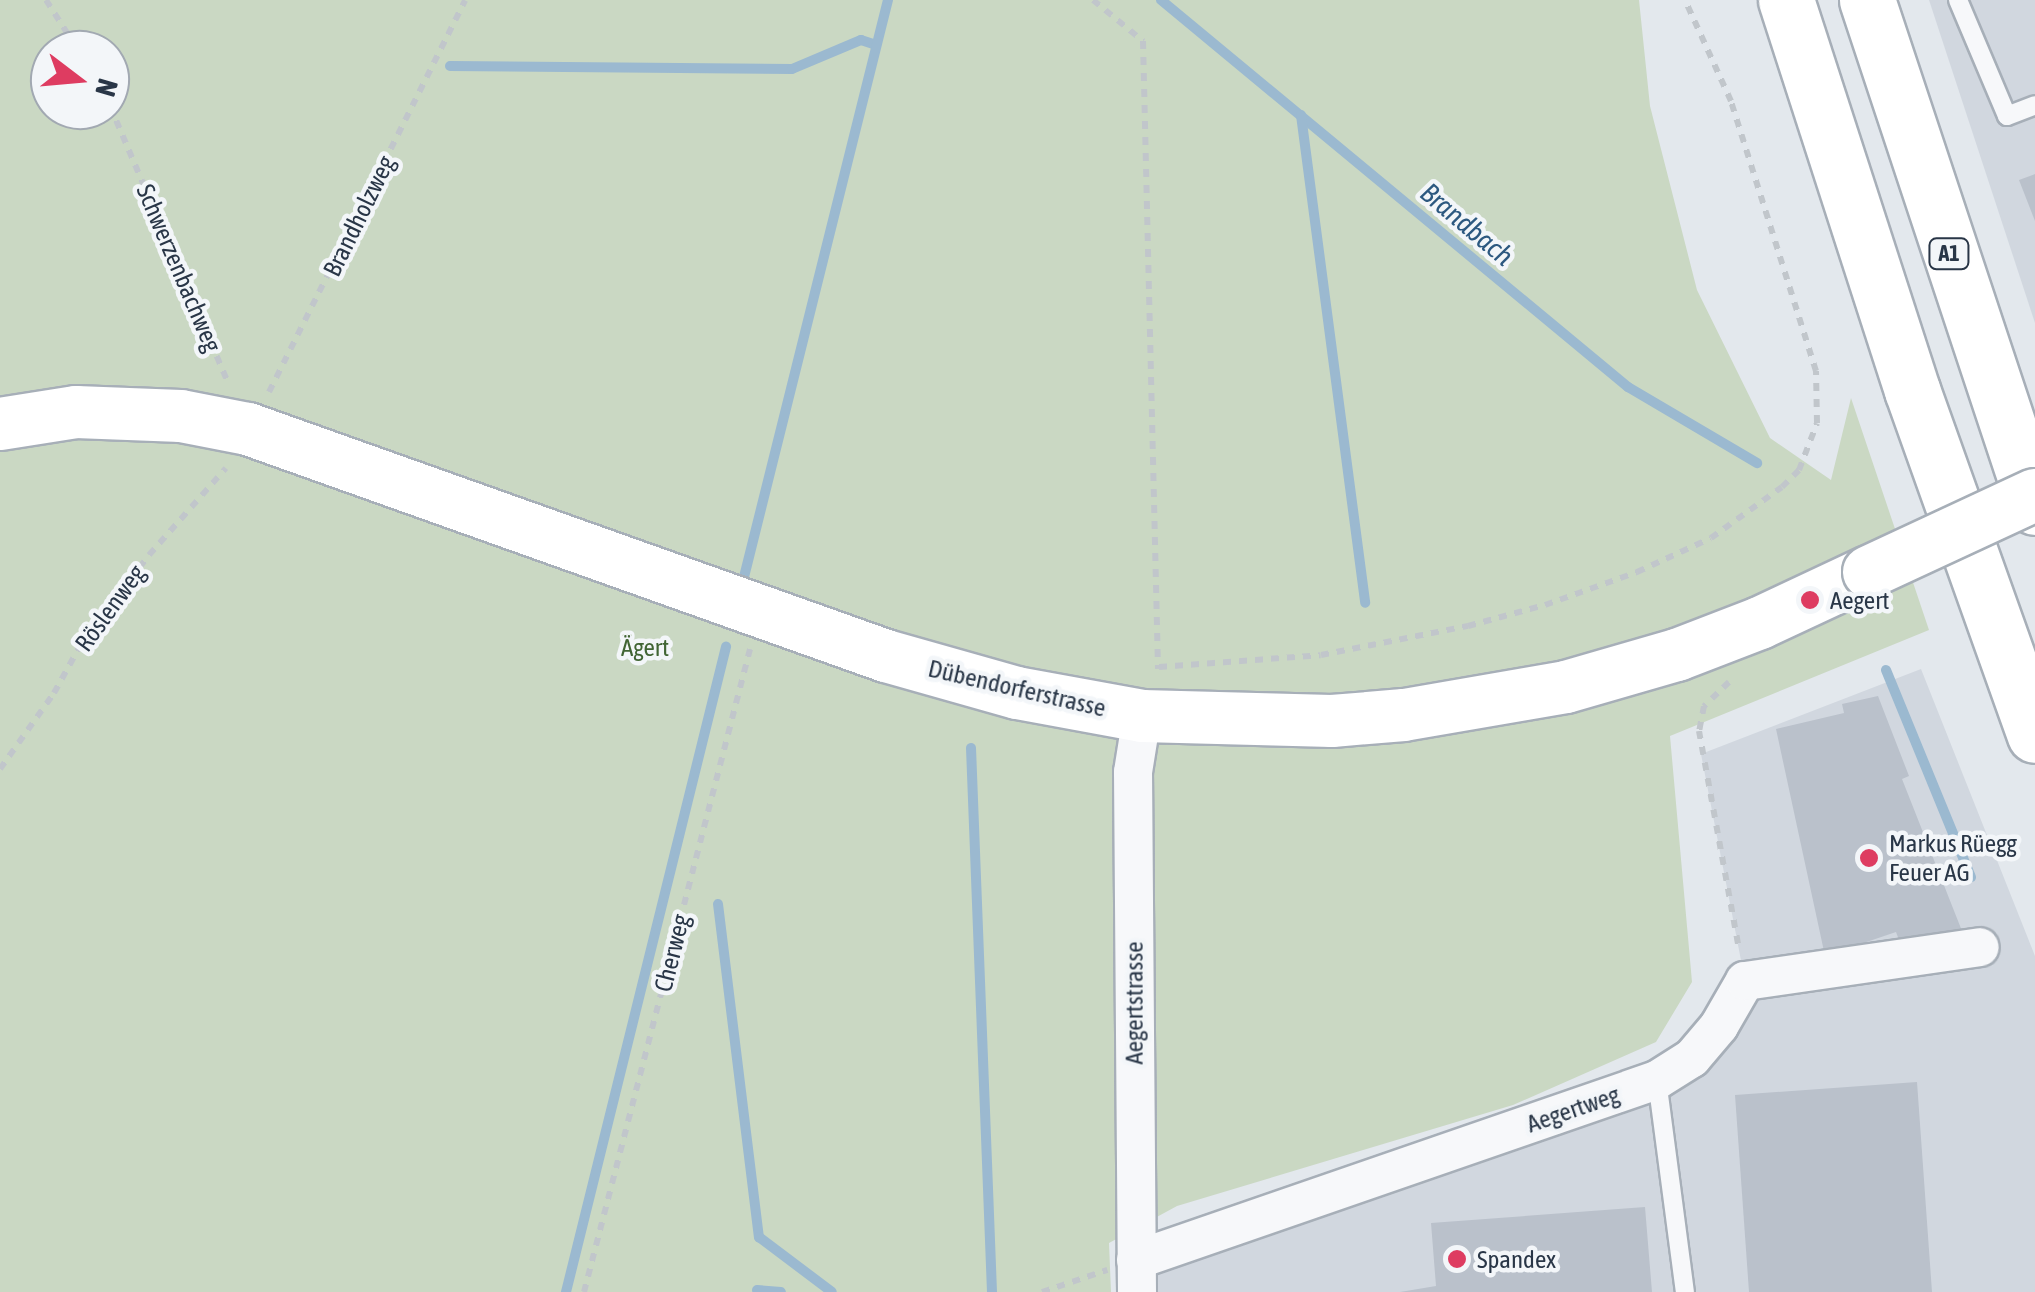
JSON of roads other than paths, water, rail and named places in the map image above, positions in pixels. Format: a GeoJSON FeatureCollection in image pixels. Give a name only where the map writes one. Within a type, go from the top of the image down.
{"type":"FeatureCollection","features":[{"type":"Feature","properties":{"kind":"highway"},"geometry":{"type":"LineString","coordinates":[[1786,0],[1912,390],[2035,736]]}},
{"type":"Feature","properties":{"kind":"highway","name":"A1"},"geometry":{"type":"LineString","coordinates":[[1867,0],[2035,507]]}},
{"type":"Feature","properties":{"kind":"street","name":"Dübendorferstrasse"},"geometry":{"type":"LineString","coordinates":[[0,424],[76,412],[181,416],[242,443],[760,614],[1017,692],[1142,716],[1332,720],[1404,715],[1566,687],[1677,655],[1760,624],[2035,495]]}},
{"type":"Feature","properties":{"kind":"street","name":"Aegertstrasse"},"geometry":{"type":"LineString","coordinates":[[1137,1276],[1133,772],[1142,716]]}},
{"type":"Feature","properties":{"kind":"street","name":"Aegertweg"},"geometry":{"type":"LineString","coordinates":[[1137,1276],[1657,1080],[1692,1058],[1719,1026],[1745,981],[1980,947]]}},
{"type":"Feature","properties":{"kind":"lane"},"geometry":{"type":"LineString","coordinates":[[1958,0],[2007,116],[2035,105]]}},
{"type":"Feature","properties":{"kind":"lane"},"geometry":{"type":"LineString","coordinates":[[1657,1080],[1685,1292]]}},
{"type":"Feature","properties":{"kind":"waterway"},"geometry":{"type":"LineString","coordinates":[[744,577],[888,0]]}},
{"type":"Feature","properties":{"kind":"waterway","name":"Brandbach"},"geometry":{"type":"LineString","coordinates":[[1161,0],[1628,387],[1757,463]]}},
{"type":"Feature","properties":{"kind":"waterway"},"geometry":{"type":"LineString","coordinates":[[450,66],[792,69],[861,40],[876,45]]}},
{"type":"Feature","properties":{"kind":"waterway"},"geometry":{"type":"LineString","coordinates":[[1301,115],[1365,603]]}},
{"type":"Feature","properties":{"kind":"waterway"},"geometry":{"type":"LineString","coordinates":[[566,1292],[726,647]]}},
{"type":"Feature","properties":{"kind":"waterway","name":"Brandbach"},"geometry":{"type":"LineString","coordinates":[[1886,670],[1971,877]]}},
{"type":"Feature","properties":{"kind":"waterway"},"geometry":{"type":"LineString","coordinates":[[971,748],[992,1292]]}},
{"type":"Feature","properties":{"kind":"waterway"},"geometry":{"type":"LineString","coordinates":[[718,904],[759,1237],[832,1292]]}},
{"type":"Feature","properties":{"kind":"waterway"},"geometry":{"type":"LineString","coordinates":[[757,1290],[781,1292]]}},
{"type":"Feature","properties":{"kind":"place","name":"Aegert"},"geometry":{"type":"Point","coordinates":[1810,600]}},
{"type":"Feature","properties":{"kind":"place","name":"Markus Rüegg Feuer AG"},"geometry":{"type":"Point","coordinates":[1869,858]}},
{"type":"Feature","properties":{"kind":"place","name":"Spandex"},"geometry":{"type":"Point","coordinates":[1457,1259]}},
{"type":"Feature","properties":{"kind":"park label","name":"Ägert"},"geometry":{"type":"Point","coordinates":[645,647]}}]}
